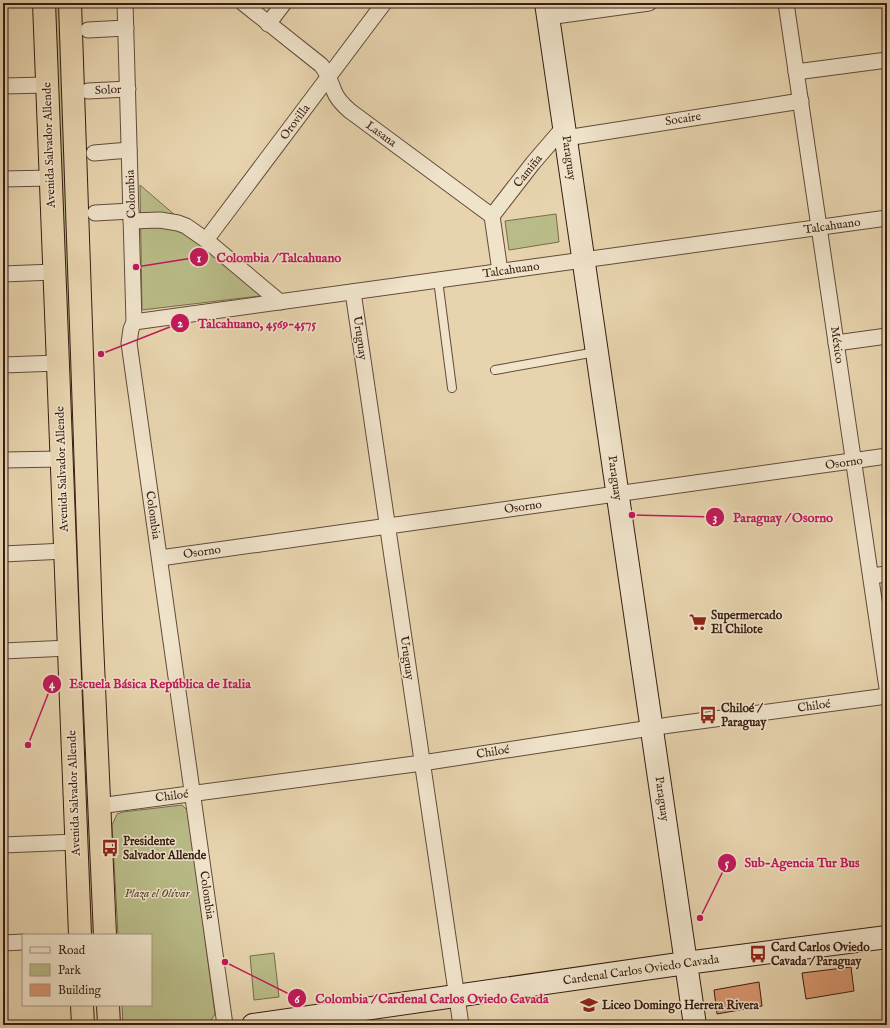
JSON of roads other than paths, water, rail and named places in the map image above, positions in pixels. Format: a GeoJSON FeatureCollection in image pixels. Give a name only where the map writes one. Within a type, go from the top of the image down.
{"type":"FeatureCollection","features":[{"type":"Feature","properties":{"kind":"highway","name":"Avenida Salvador Allende"},"geometry":{"type":"LineString","coordinates":[[44,3],[80,934]]}},
{"type":"Feature","properties":{"kind":"highway","name":"Avenida Salvador Allende"},"geometry":{"type":"LineString","coordinates":[[70,3],[91,612],[105,934]]}},
{"type":"Feature","properties":{"kind":"highway"},"geometry":{"type":"LineString","coordinates":[[82,1006],[83,1025]]}},
{"type":"Feature","properties":{"kind":"highway"},"geometry":{"type":"LineString","coordinates":[[108,1006],[109,1025]]}},
{"type":"Feature","properties":{"kind":"street","name":"Colombia"},"geometry":{"type":"LineString","coordinates":[[125,3],[134,322],[131,329],[129,343],[225,1025]]}},
{"type":"Feature","properties":{"kind":"street","name":"Lasana"},"geometry":{"type":"LineString","coordinates":[[243,3],[322,65],[329,76],[338,98],[350,111],[492,216]]}},
{"type":"Feature","properties":{"kind":"street"},"geometry":{"type":"LineString","coordinates":[[268,24],[284,3]]}},
{"type":"Feature","properties":{"kind":"street","name":"Orovilla"},"geometry":{"type":"LineString","coordinates":[[206,240],[384,3]]}},
{"type":"Feature","properties":{"kind":"street"},"geometry":{"type":"LineString","coordinates":[[547,10],[649,3]]}},
{"type":"Feature","properties":{"kind":"street","name":"México"},"geometry":{"type":"LineString","coordinates":[[786,3],[887,688]]}},
{"type":"Feature","properties":{"kind":"street","name":"Paraguay"},"geometry":{"type":"LineString","coordinates":[[547,10],[695,1025]]}},
{"type":"Feature","properties":{"kind":"street"},"geometry":{"type":"LineString","coordinates":[[88,30],[126,28]]}},
{"type":"Feature","properties":{"kind":"street"},"geometry":{"type":"LineString","coordinates":[[796,72],[887,60]]}},
{"type":"Feature","properties":{"kind":"street"},"geometry":{"type":"LineString","coordinates":[[3,86],[47,85]]}},
{"type":"Feature","properties":{"kind":"street","name":"Solor"},"geometry":{"type":"LineString","coordinates":[[88,91],[128,89]]}},
{"type":"Feature","properties":{"kind":"street","name":"Socaire"},"geometry":{"type":"LineString","coordinates":[[565,132],[801,101]]}},
{"type":"Feature","properties":{"kind":"street","name":"Camiña"},"geometry":{"type":"LineString","coordinates":[[492,216],[534,163],[565,132]]}},
{"type":"Feature","properties":{"kind":"street"},"geometry":{"type":"LineString","coordinates":[[94,153],[129,150]]}},
{"type":"Feature","properties":{"kind":"street"},"geometry":{"type":"LineString","coordinates":[[3,179],[51,178]]}},
{"type":"Feature","properties":{"kind":"street"},"geometry":{"type":"LineString","coordinates":[[95,213],[160,220],[186,226],[206,240],[280,302]]}},
{"type":"Feature","properties":{"kind":"street"},"geometry":{"type":"LineString","coordinates":[[492,216],[500,271]]}},
{"type":"Feature","properties":{"kind":"street","name":"Talcahuano"},"geometry":{"type":"LineString","coordinates":[[134,322],[887,218]]}},
{"type":"Feature","properties":{"kind":"street"},"geometry":{"type":"LineString","coordinates":[[3,274],[54,272]]}},
{"type":"Feature","properties":{"kind":"street","name":"Uruguay"},"geometry":{"type":"LineString","coordinates":[[353,292],[461,1025]]}},
{"type":"Feature","properties":{"kind":"street"},"geometry":{"type":"LineString","coordinates":[[836,342],[887,336]]}},
{"type":"Feature","properties":{"kind":"street"},"geometry":{"type":"LineString","coordinates":[[3,365],[58,363]]}},
{"type":"Feature","properties":{"kind":"street","name":"Osorno"},"geometry":{"type":"LineString","coordinates":[[160,558],[887,456]]}},
{"type":"Feature","properties":{"kind":"street"},"geometry":{"type":"LineString","coordinates":[[3,460],[62,459]]}},
{"type":"Feature","properties":{"kind":"street"},"geometry":{"type":"LineString","coordinates":[[3,554],[65,551]]}},
{"type":"Feature","properties":{"kind":"street"},"geometry":{"type":"LineString","coordinates":[[871,576],[887,574]]}},
{"type":"Feature","properties":{"kind":"street"},"geometry":{"type":"LineString","coordinates":[[3,651],[69,648]]}},
{"type":"Feature","properties":{"kind":"street","name":"Chiloé"},"geometry":{"type":"LineString","coordinates":[[99,806],[887,696]]}},
{"type":"Feature","properties":{"kind":"street"},"geometry":{"type":"LineString","coordinates":[[3,845],[76,842]]}},
{"type":"Feature","properties":{"kind":"street","name":"Cardenal Carlos Oviedo Cavada"},"geometry":{"type":"LineString","coordinates":[[253,1025],[686,963],[887,937]]}},
{"type":"Feature","properties":{"kind":"street"},"geometry":{"type":"LineString","coordinates":[[3,943],[22,942]]}},
{"type":"Feature","properties":{"kind":"lane"},"geometry":{"type":"LineString","coordinates":[[438,280],[452,388]]}},
{"type":"Feature","properties":{"kind":"lane"},"geometry":{"type":"LineString","coordinates":[[495,370],[597,352]]}},
{"type":"Feature","properties":{"kind":"place","name":"Colombia / Talcahuano"},"geometry":{"type":"Point","coordinates":[136,267]}},
{"type":"Feature","properties":{"kind":"place","name":"Talcahuano, 4569-4575"},"geometry":{"type":"Point","coordinates":[101,354]}},
{"type":"Feature","properties":{"kind":"place","name":"Paraguay / Osorno"},"geometry":{"type":"Point","coordinates":[632,515]}},
{"type":"Feature","properties":{"kind":"place","name":"Supermercado El Chilote"},"geometry":{"type":"Point","coordinates":[698,622]}},
{"type":"Feature","properties":{"kind":"place","name":"Chiloé / Paraguay"},"geometry":{"type":"Point","coordinates":[708,715]}},
{"type":"Feature","properties":{"kind":"place","name":"Escuela Básica República de Italia"},"geometry":{"type":"Point","coordinates":[28,745]}},
{"type":"Feature","properties":{"kind":"place","name":"Presidente Salvador Allende"},"geometry":{"type":"Point","coordinates":[110,848]}},
{"type":"Feature","properties":{"kind":"place","name":"Sub-Agencia Tur Bus"},"geometry":{"type":"Point","coordinates":[700,918]}},
{"type":"Feature","properties":{"kind":"place","name":"Card Carlos Oviedo Cavada / Paraguay"},"geometry":{"type":"Point","coordinates":[758,954]}},
{"type":"Feature","properties":{"kind":"place","name":"Colombia / Cardenal Carlos Oviedo Cavada"},"geometry":{"type":"Point","coordinates":[225,962]}},
{"type":"Feature","properties":{"kind":"place","name":"Liceo Domingo Herrera Rivera"},"geometry":{"type":"Point","coordinates":[589,1005]}},
{"type":"Feature","properties":{"kind":"park label","name":"Plaza el Olívar"},"geometry":{"type":"Point","coordinates":[157,893]}}]}
